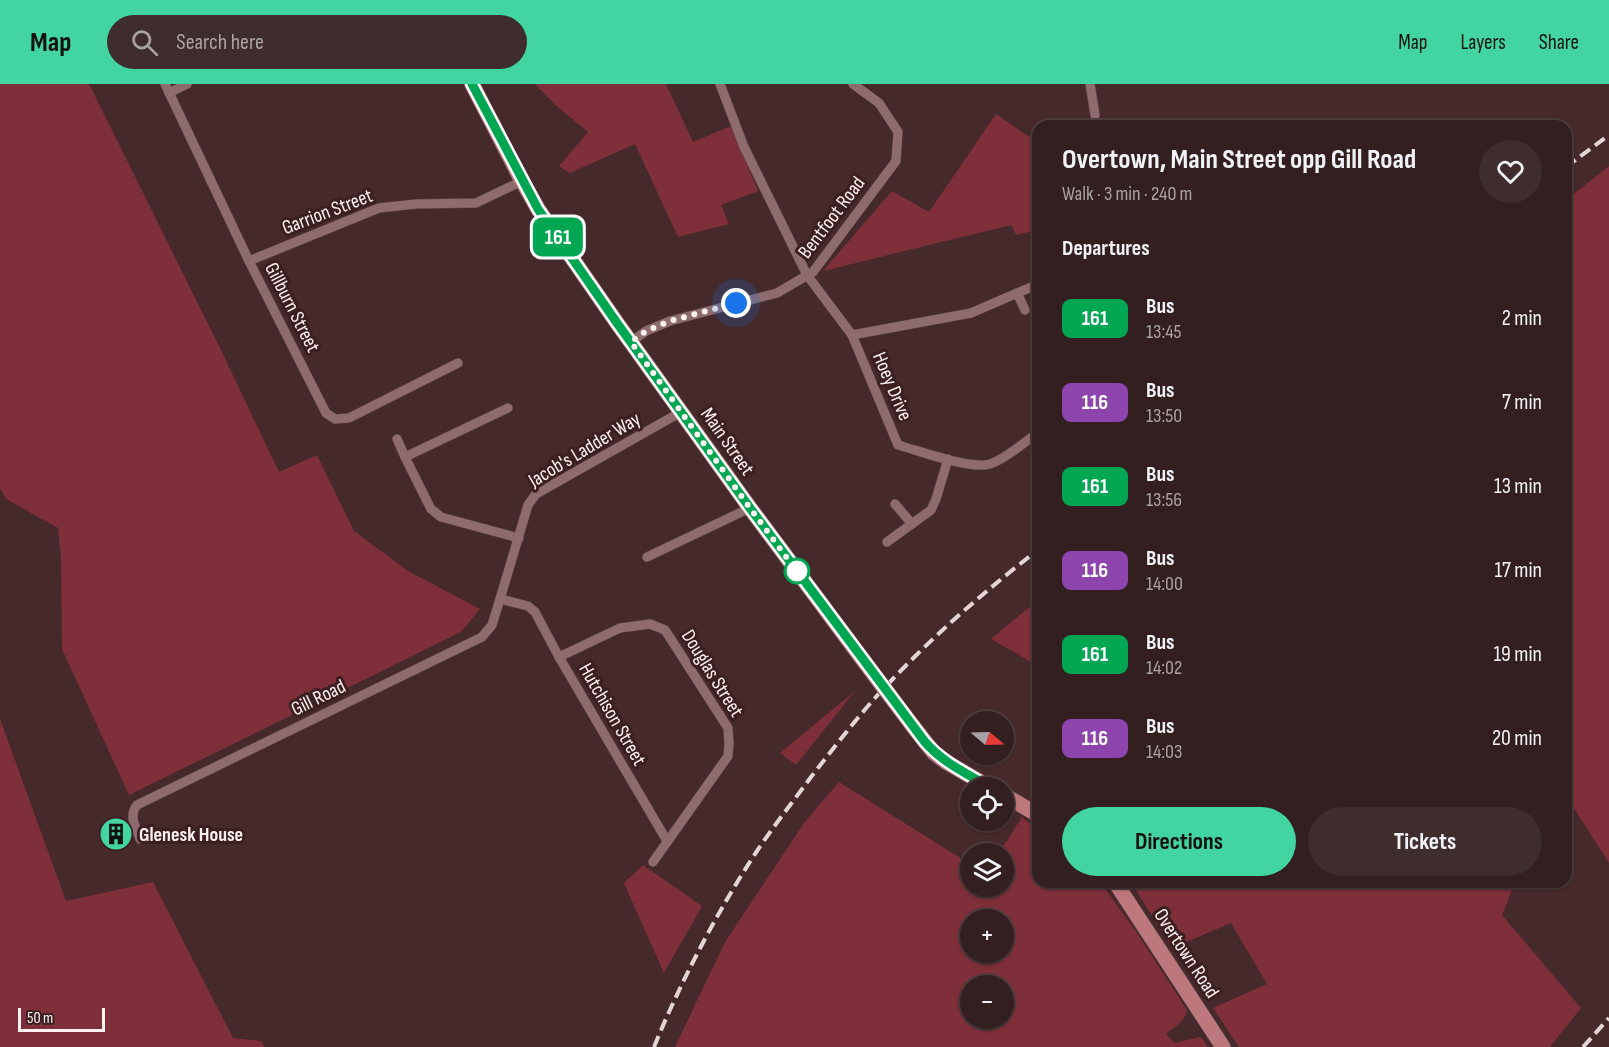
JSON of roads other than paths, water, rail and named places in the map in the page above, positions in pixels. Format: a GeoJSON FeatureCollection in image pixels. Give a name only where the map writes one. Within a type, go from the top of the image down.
{"type":"FeatureCollection","features":[{"type":"Feature","properties":{"kind":"main road","name":"Main Street"},"geometry":{"type":"LineString","coordinates":[[472,84],[538,209],[750,508],[934,753],[972,777]]}},
{"type":"Feature","properties":{"kind":"main road"},"geometry":{"type":"LineString","coordinates":[[1014,801],[1032,811]]}},
{"type":"Feature","properties":{"kind":"main road","name":"Overtown Road"},"geometry":{"type":"LineString","coordinates":[[1120,888],[1223,1047]]}},
{"type":"Feature","properties":{"kind":"street"},"geometry":{"type":"LineString","coordinates":[[167,88],[188,84]]}},
{"type":"Feature","properties":{"kind":"street","name":"Hoey Drive"},"geometry":{"type":"LineString","coordinates":[[720,84],[744,147],[807,275],[852,335],[898,445],[971,465],[990,464],[1032,437]]}},
{"type":"Feature","properties":{"kind":"street","name":"Bentfoot Road"},"geometry":{"type":"LineString","coordinates":[[631,342],[646,331],[670,321],[777,293],[813,272],[896,161],[898,132],[879,103],[853,84]]}},
{"type":"Feature","properties":{"kind":"street"},"geometry":{"type":"LineString","coordinates":[[1090,84],[1095,115]]}},
{"type":"Feature","properties":{"kind":"street","name":"Gillburn Street"},"geometry":{"type":"LineString","coordinates":[[167,88],[249,261],[326,413],[335,419],[349,418],[458,363]]}},
{"type":"Feature","properties":{"kind":"street","name":"Garrion Street"},"geometry":{"type":"LineString","coordinates":[[249,261],[379,208],[416,204],[477,203],[522,181]]}},
{"type":"Feature","properties":{"kind":"street"},"geometry":{"type":"LineString","coordinates":[[852,335],[971,313],[1032,287]]}},
{"type":"Feature","properties":{"kind":"street"},"geometry":{"type":"LineString","coordinates":[[1017,293],[1025,310]]}},
{"type":"Feature","properties":{"kind":"street"},"geometry":{"type":"LineString","coordinates":[[405,457],[508,408]]}},
{"type":"Feature","properties":{"kind":"street","name":"Jacob's Ladder Way"},"geometry":{"type":"LineString","coordinates":[[500,599],[528,505],[536,494],[681,412]]}},
{"type":"Feature","properties":{"kind":"street"},"geometry":{"type":"LineString","coordinates":[[397,439],[431,509],[441,517],[519,538]]}},
{"type":"Feature","properties":{"kind":"street"},"geometry":{"type":"LineString","coordinates":[[887,542],[931,510],[948,459]]}},
{"type":"Feature","properties":{"kind":"street"},"geometry":{"type":"LineString","coordinates":[[895,504],[912,524]]}},
{"type":"Feature","properties":{"kind":"street"},"geometry":{"type":"LineString","coordinates":[[647,557],[750,508]]}},
{"type":"Feature","properties":{"kind":"street","name":"Hutchison Street"},"geometry":{"type":"LineString","coordinates":[[500,599],[528,606],[535,612],[667,841]]}},
{"type":"Feature","properties":{"kind":"street","name":"Gill Road"},"geometry":{"type":"LineString","coordinates":[[140,839],[132,816],[137,805],[482,637],[492,626],[500,599]]}},
{"type":"Feature","properties":{"kind":"street","name":"Douglas Street"},"geometry":{"type":"LineString","coordinates":[[559,657],[620,628],[650,624],[665,630],[728,728],[728,756],[653,862]]}},
{"type":"Feature","properties":{"kind":"railway"},"geometry":{"type":"LineString","coordinates":[[1572,163],[1609,135]]}},
{"type":"Feature","properties":{"kind":"railway"},"geometry":{"type":"LineString","coordinates":[[654,1047],[687,973],[713,924],[762,844],[811,777],[859,717],[906,665],[961,613],[1032,555]]}},
{"type":"Feature","properties":{"kind":"railway"},"geometry":{"type":"LineString","coordinates":[[1583,1047],[1609,1018]]}},
{"type":"Feature","properties":{"kind":"place","name":"Glenesk House"},"geometry":{"type":"Point","coordinates":[116,834]}}]}
